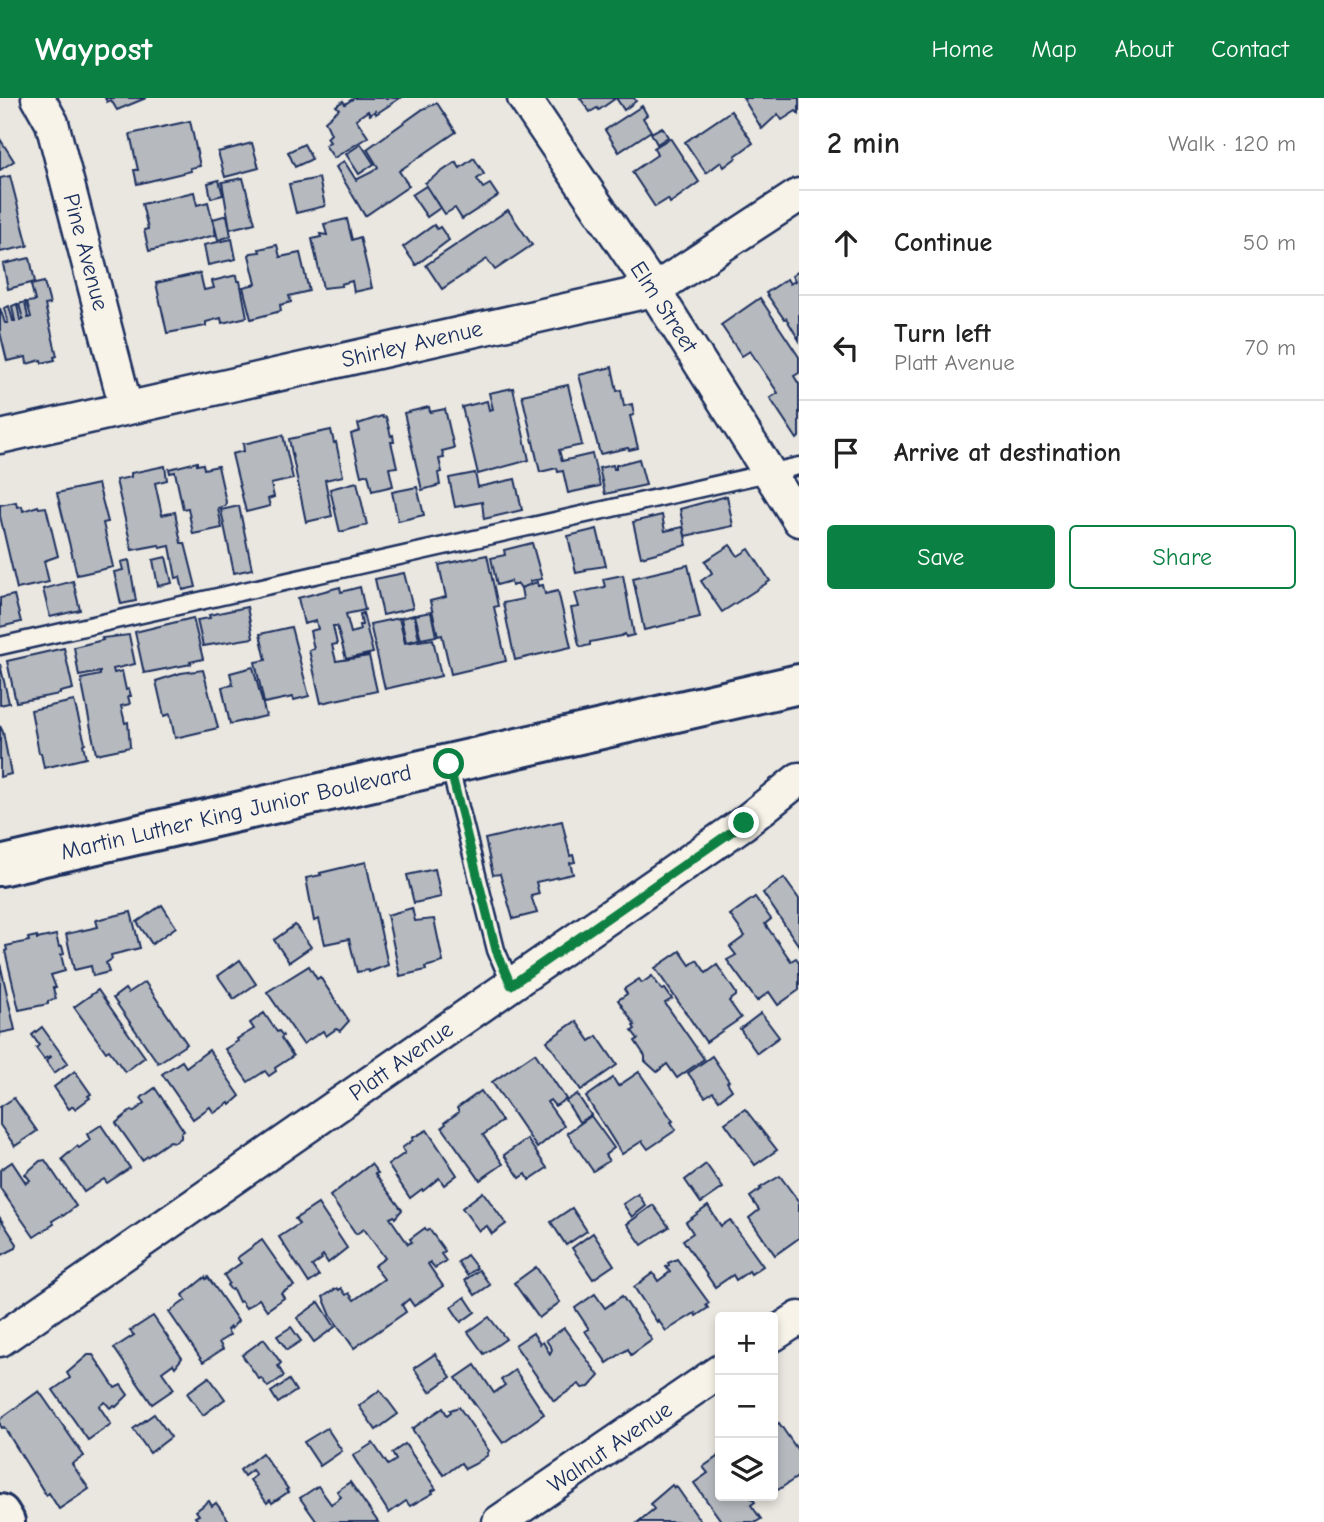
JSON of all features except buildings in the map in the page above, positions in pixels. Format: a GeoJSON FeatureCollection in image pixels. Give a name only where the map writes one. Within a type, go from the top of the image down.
{"type":"FeatureCollection","features":[{"type":"Feature","properties":{"kind":"main road","name":"Martin Luther King Junior Boulevard"},"geometry":{"type":"LineString","coordinates":[[0,866],[799,684]]}},
{"type":"Feature","properties":{"kind":"main road"},"geometry":{"type":"LineString","coordinates":[[0,1514],[5,1522]]}},
{"type":"Feature","properties":{"kind":"street","name":"Pine Avenue"},"geometry":{"type":"LineString","coordinates":[[38,98],[52,123],[127,408]]}},
{"type":"Feature","properties":{"kind":"street","name":"Elm Street"},"geometry":{"type":"LineString","coordinates":[[524,98],[654,290],[785,470],[799,520]]}},
{"type":"Feature","properties":{"kind":"street","name":"Shirley Avenue"},"geometry":{"type":"LineString","coordinates":[[0,436],[654,290],[799,195]]}},
{"type":"Feature","properties":{"kind":"street","name":"Platt Avenue"},"geometry":{"type":"LineString","coordinates":[[0,1340],[744,823],[799,779]]}},
{"type":"Feature","properties":{"kind":"street"},"geometry":{"type":"LineString","coordinates":[[778,1332],[799,1318]]}},
{"type":"Feature","properties":{"kind":"street","name":"Walnut Avenue"},"geometry":{"type":"LineString","coordinates":[[499,1522],[715,1374]]}},
{"type":"Feature","properties":{"kind":"lane"},"geometry":{"type":"LineString","coordinates":[[0,646],[785,470]]}},
{"type":"Feature","properties":{"kind":"lane"},"geometry":{"type":"LineString","coordinates":[[449,764],[496,950],[511,985]]}},
{"type":"Feature","properties":{"kind":"route"},"geometry":{"type":"LineString","coordinates":[[449,764],[496,950],[511,985],[744,823]]}}]}
